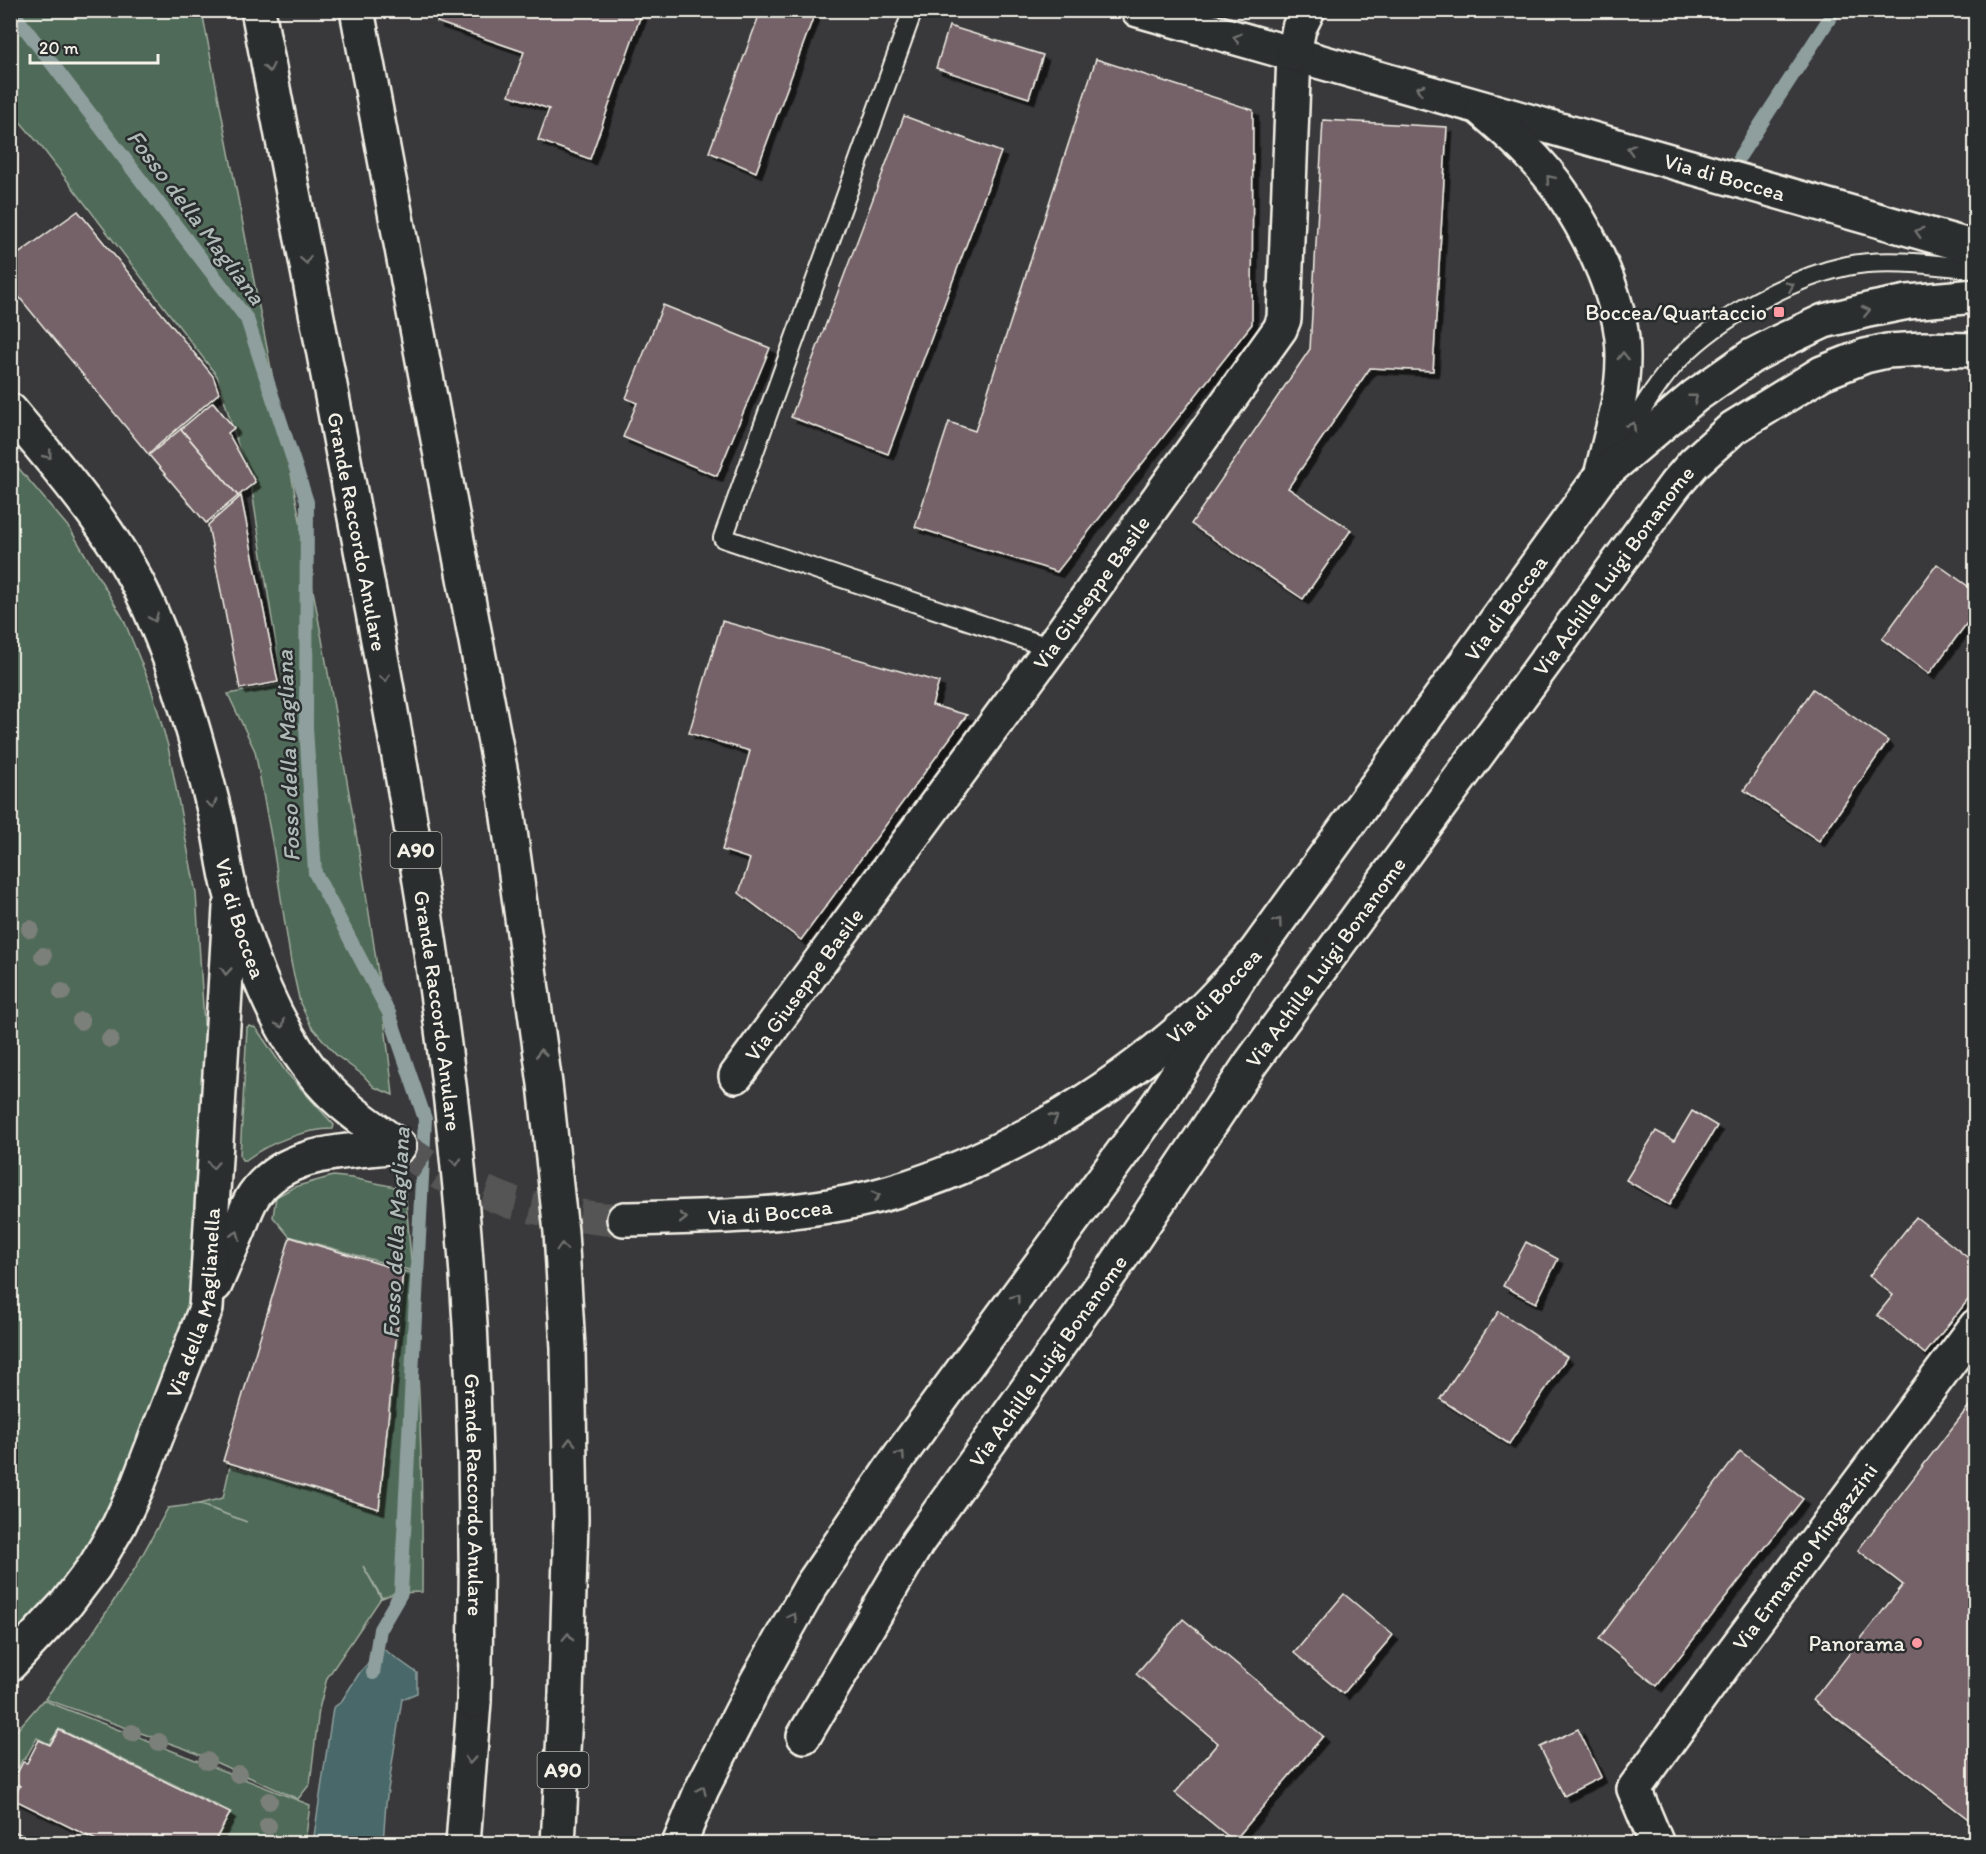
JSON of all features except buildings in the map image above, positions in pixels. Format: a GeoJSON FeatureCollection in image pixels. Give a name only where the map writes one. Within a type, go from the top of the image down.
{"type":"FeatureCollection","features":[{"type":"Feature","properties":{"kind":"main road","name":"Grande Raccordo Anulare"},"geometry":{"type":"LineString","coordinates":[[258,10],[415,842],[435,971],[450,1096],[470,1334],[476,1548],[474,1701],[463,1844]]}},
{"type":"Feature","properties":{"kind":"main road","name":"A90"},"geometry":{"type":"LineString","coordinates":[[357,10],[505,795],[545,1084],[561,1232],[568,1348],[571,1520],[566,1695],[558,1844]]}},
{"type":"Feature","properties":{"kind":"main road","name":"Via di Boccea"},"geometry":{"type":"LineString","coordinates":[[1138,10],[1976,248]]}},
{"type":"Feature","properties":{"kind":"main road","name":"Via Giuseppe Basile"},"geometry":{"type":"LineString","coordinates":[[736,1076],[1051,648],[1280,329],[1284,319],[1294,54],[1299,28],[1308,10]]}},
{"type":"Feature","properties":{"kind":"main road","name":"Via di Boccea"},"geometry":{"type":"LineString","coordinates":[[1476,105],[1508,132],[1561,191],[1580,223],[1613,296],[1621,327],[1623,367],[1617,407],[1601,476]]}},
{"type":"Feature","properties":{"kind":"main road","name":"Via di Boccea"},"geometry":{"type":"LineString","coordinates":[[624,1219],[707,1217],[816,1207],[867,1198],[909,1187],[974,1161],[1032,1131],[1118,1078],[1199,1013],[1255,953],[1601,476],[1695,396],[1752,356],[1779,342],[1824,321],[1868,310],[1908,302],[1976,296]]}},
{"type":"Feature","properties":{"kind":"main road","name":"Via Achille Luigi Bonanome"},"geometry":{"type":"LineString","coordinates":[[804,1736],[917,1543],[1112,1271],[1251,1063],[1675,485],[1694,463],[1732,428],[1822,373],[1865,356],[1887,351],[1976,350]]}},
{"type":"Feature","properties":{"kind":"main road","name":"Via di Boccea"},"geometry":{"type":"LineString","coordinates":[[10,410],[68,480],[113,541],[135,577],[152,612],[190,719],[217,823],[231,891],[258,973],[290,1041],[319,1080],[335,1096],[399,1146],[312,1157],[292,1164],[277,1173],[254,1195],[206,1308]]}},
{"type":"Feature","properties":{"kind":"main road","name":"Via della Maglianella"},"geometry":{"type":"LineString","coordinates":[[10,1664],[67,1603],[95,1566],[119,1525],[137,1487],[206,1308],[231,891]]}},
{"type":"Feature","properties":{"kind":"main road"},"geometry":{"type":"LineString","coordinates":[[679,1844],[702,1789],[756,1683],[811,1586],[921,1427],[1159,1103],[1255,953]]}},
{"type":"Feature","properties":{"kind":"main road","name":"Via Ermanno Mingazzini"},"geometry":{"type":"LineString","coordinates":[[1657,1844],[1634,1789],[1976,1326]]}},
{"type":"Feature","properties":{"kind":"lane"},"geometry":{"type":"LineString","coordinates":[[913,10],[723,538],[1051,648]]}},
{"type":"Feature","properties":{"kind":"lane","name":"Via di Boccea"},"geometry":{"type":"LineString","coordinates":[[1601,476],[1649,398],[1679,359],[1700,339],[1752,304],[1815,276],[1848,266],[1908,264],[1976,269]]}},
{"type":"Feature","properties":{"kind":"green space"},"geometry":{"type":"Polygon","coordinates":[[[10,11],[202,11],[336,718],[375,953],[393,1095],[374,1087],[363,1075],[337,1056],[311,1026],[300,1003],[255,751],[228,694],[282,684],[252,491],[217,376],[40,145],[11,111],[10,11]]]}},
{"type":"Feature","properties":{"kind":"green space"},"geometry":{"type":"Polygon","coordinates":[[[10,458],[70,529],[123,618],[150,684],[168,746],[196,893],[213,1170],[189,1353],[137,1487],[35,1639],[10,1637],[10,458]]]}},
{"type":"Feature","properties":{"kind":"green space"},"geometry":{"type":"Polygon","coordinates":[[[247,1027],[256,1028],[286,1072],[334,1125],[333,1129],[311,1131],[287,1138],[242,1160],[240,1156],[247,1027]]]}},
{"type":"Feature","properties":{"kind":"green space"},"geometry":{"type":"Polygon","coordinates":[[[333,1176],[405,1189],[412,1271],[289,1236],[273,1217],[276,1197],[294,1187],[333,1176]]]}},
{"type":"Feature","properties":{"kind":"green space"},"geometry":{"type":"Polygon","coordinates":[[[403,1271],[412,1273],[415,1313],[420,1432],[422,1592],[395,1593],[382,1598],[363,1566],[381,1598],[327,1678],[319,1709],[310,1784],[298,1799],[186,1749],[45,1699],[134,1570],[168,1508],[198,1504],[247,1522],[199,1504],[223,1498],[230,1466],[379,1509],[397,1353],[403,1271]]]}},
{"type":"Feature","properties":{"kind":"green space"},"geometry":{"type":"Polygon","coordinates":[[[43,1700],[310,1805],[305,1843],[215,1843],[231,1812],[59,1729],[49,1744],[37,1738],[25,1759],[22,1760],[11,1783],[11,1737],[43,1700]]]}},
{"type":"Feature","properties":{"kind":"water"},"geometry":{"type":"Polygon","coordinates":[[[382,1648],[417,1673],[417,1693],[402,1699],[386,1803],[383,1843],[313,1843],[333,1708],[341,1702],[360,1672],[382,1648]]]}},
{"type":"Feature","properties":{"kind":"waterway","name":"Fosso della Magliana"},"geometry":{"type":"LineString","coordinates":[[11,10],[247,319],[307,502],[306,727],[315,873],[389,1013],[425,1119],[401,1593],[380,1629],[373,1673]]}},
{"type":"Feature","properties":{"kind":"waterway"},"geometry":{"type":"LineString","coordinates":[[1740,156],[1835,10]]}},
{"type":"Feature","properties":{"kind":"tunnel"},"geometry":{"type":"LineString","coordinates":[[399,1146],[442,1175],[510,1202],[559,1213],[604,1219],[624,1219]]}},
{"type":"Feature","properties":{"kind":"place","name":"Boccea/Quartaccio"},"geometry":{"type":"Point","coordinates":[1779,312]}},
{"type":"Feature","properties":{"kind":"place","name":"Panorama"},"geometry":{"type":"Point","coordinates":[1917,1643]}}]}
